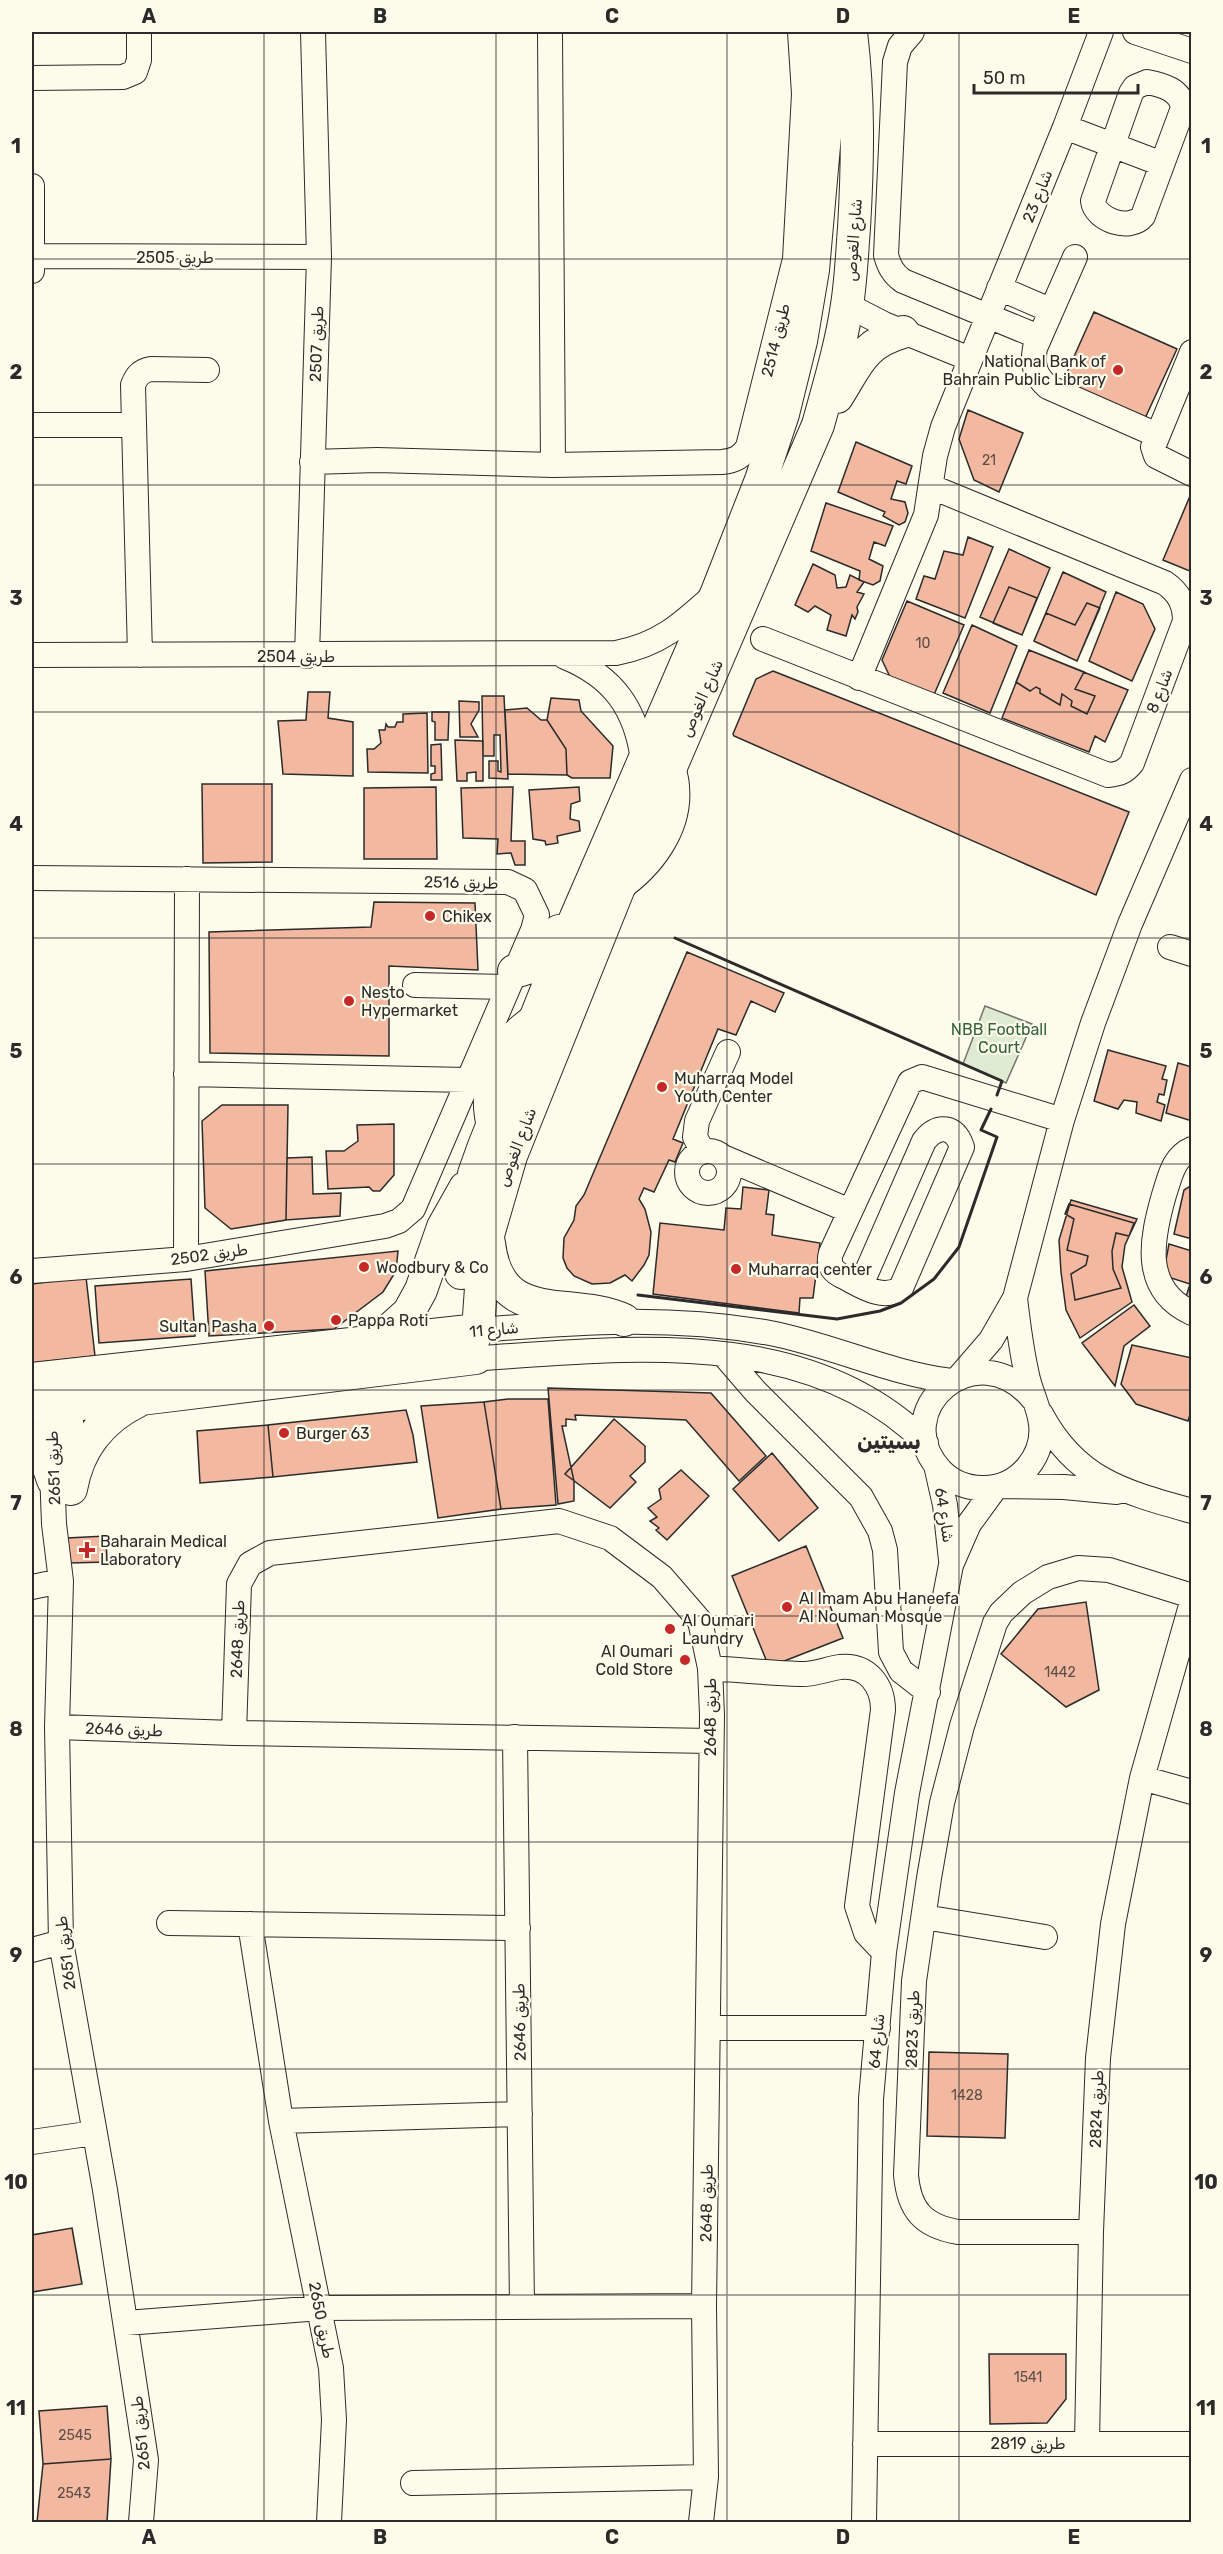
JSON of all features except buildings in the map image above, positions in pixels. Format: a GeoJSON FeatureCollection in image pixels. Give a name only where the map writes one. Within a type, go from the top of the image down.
{"type":"FeatureCollection","features":[{"type":"Feature","properties":{"kind":"main road","name":"شارع الغوص"},"geometry":{"type":"LineString","coordinates":[[468,1346],[488,1235],[511,1156],[618,890],[658,762],[717,592],[761,480],[783,414],[801,341],[813,270],[826,112],[820,32]]}},
{"type":"Feature","properties":{"kind":"main road","name":"شارع الغوص"},"geometry":{"type":"LineString","coordinates":[[468,1346],[461,1273],[474,1174],[490,1131],[576,917],[658,762],[818,425],[848,305],[858,158],[858,112],[851,32]]}},
{"type":"Feature","properties":{"kind":"main road"},"geometry":{"type":"LineString","coordinates":[[826,112],[835,143],[837,160],[833,274],[842,297],[848,305]]}},
{"type":"Feature","properties":{"kind":"main road"},"geometry":{"type":"LineString","coordinates":[[818,425],[860,357],[872,345],[903,332]]}},
{"type":"Feature","properties":{"kind":"main road"},"geometry":{"type":"LineString","coordinates":[[510,979],[536,964],[558,932],[576,917]]}},
{"type":"Feature","properties":{"kind":"main road"},"geometry":{"type":"LineString","coordinates":[[362,1344],[388,1331],[409,1312],[421,1290],[443,1227],[474,1174]]}},
{"type":"Feature","properties":{"kind":"main road"},"geometry":{"type":"LineString","coordinates":[[488,1235],[490,1255],[497,1273],[508,1289],[523,1301],[541,1306],[598,1311],[624,1320]]}},
{"type":"Feature","properties":{"kind":"main road","name":"شارع 11"},"geometry":{"type":"LineString","coordinates":[[51,1392],[362,1344],[468,1346]]}},
{"type":"Feature","properties":{"kind":"main road","name":"شارع 11"},"geometry":{"type":"LineString","coordinates":[[51,1392],[141,1399],[468,1346]]}},
{"type":"Feature","properties":{"kind":"main road"},"geometry":{"type":"LineString","coordinates":[[32,1438],[62,1485],[74,1469],[93,1434],[123,1408],[141,1399]]}},
{"type":"Feature","properties":{"kind":"street"},"geometry":{"type":"LineString","coordinates":[[32,78],[123,77],[135,72],[139,60],[139,32]]}},
{"type":"Feature","properties":{"kind":"street","name":"طريق 2507"},"geometry":{"type":"LineString","coordinates":[[307,656],[319,257],[314,32]]}},
{"type":"Feature","properties":{"kind":"street"},"geometry":{"type":"LineString","coordinates":[[550,32],[553,465]]}},
{"type":"Feature","properties":{"kind":"street","name":"طريق 2514"},"geometry":{"type":"LineString","coordinates":[[312,462],[377,460],[553,465],[722,462],[731,461],[744,454],[751,436],[795,258],[804,94],[800,32]]}},
{"type":"Feature","properties":{"kind":"street"},"geometry":{"type":"LineString","coordinates":[[912,32],[900,46],[895,62],[886,255],[888,263],[892,272],[903,281],[1040,337]]}},
{"type":"Feature","properties":{"kind":"street","name":"شارع 23"},"geometry":{"type":"LineString","coordinates":[[970,359],[1065,127],[1101,32]]}},
{"type":"Feature","properties":{"kind":"street"},"geometry":{"type":"LineString","coordinates":[[1135,32],[1191,51]]}},
{"type":"Feature","properties":{"kind":"street"},"geometry":{"type":"LineString","coordinates":[[1147,82],[1175,91],[1182,102],[1182,114],[1143,216],[1135,223],[1125,225],[1100,214],[1094,206],[1094,196],[1113,146],[1135,87],[1147,82]]}},
{"type":"Feature","properties":{"kind":"street"},"geometry":{"type":"LineString","coordinates":[[1065,127],[1162,164]]}},
{"type":"Feature","properties":{"kind":"street"},"geometry":{"type":"LineString","coordinates":[[32,186],[32,271]]}},
{"type":"Feature","properties":{"kind":"street","name":"طريق 2505"},"geometry":{"type":"LineString","coordinates":[[32,256],[319,257]]}},
{"type":"Feature","properties":{"kind":"street"},"geometry":{"type":"LineString","coordinates":[[1076,257],[1050,310],[1040,337],[1033,359],[1035,370],[1040,380],[1048,387],[1157,435]]}},
{"type":"Feature","properties":{"kind":"street"},"geometry":{"type":"LineString","coordinates":[[999,288],[1050,310]]}},
{"type":"Feature","properties":{"kind":"street"},"geometry":{"type":"LineString","coordinates":[[848,305],[903,332],[970,359],[938,441],[932,487],[924,522],[859,678]]}},
{"type":"Feature","properties":{"kind":"street"},"geometry":{"type":"LineString","coordinates":[[1191,352],[1153,447],[1156,456],[1191,474]]}},
{"type":"Feature","properties":{"kind":"street"},"geometry":{"type":"LineString","coordinates":[[140,655],[134,385],[136,377],[143,371],[207,370]]}},
{"type":"Feature","properties":{"kind":"street"},"geometry":{"type":"LineString","coordinates":[[32,425],[134,425]]}},
{"type":"Feature","properties":{"kind":"street","name":"شارع 8"},"geometry":{"type":"LineString","coordinates":[[763,639],[1108,775],[1126,770],[1132,763],[1185,621],[1181,599],[1165,583],[932,487]]}},
{"type":"Feature","properties":{"kind":"street","name":"طريق 2504"},"geometry":{"type":"LineString","coordinates":[[32,655],[307,656],[616,653],[634,650],[658,641],[680,626],[717,592]]}},
{"type":"Feature","properties":{"kind":"street","name":"طريق 2504"},"geometry":{"type":"LineString","coordinates":[[560,655],[591,670],[618,693],[631,713],[640,736],[658,762]]}},
{"type":"Feature","properties":{"kind":"street"},"geometry":{"type":"LineString","coordinates":[[1191,780],[1130,924],[1093,1023],[1062,1120],[1015,1298],[991,1340],[934,1398],[928,1408],[924,1431],[931,1454],[951,1478],[969,1487],[1064,1487],[1129,1493],[1191,1511]]}},
{"type":"Feature","properties":{"kind":"street","name":"طريق 2516"},"geometry":{"type":"LineString","coordinates":[[32,878],[508,882],[525,890],[537,915],[533,930],[413,1209],[399,1221],[385,1226]]}},
{"type":"Feature","properties":{"kind":"street"},"geometry":{"type":"LineString","coordinates":[[186,1259],[187,879]]}},
{"type":"Feature","properties":{"kind":"street"},"geometry":{"type":"LineString","coordinates":[[415,985],[510,979]]}},
{"type":"Feature","properties":{"kind":"street"},"geometry":{"type":"LineString","coordinates":[[728,1052],[697,1121],[695,1137],[713,1154],[850,1212]]}},
{"type":"Feature","properties":{"kind":"street"},"geometry":{"type":"LineString","coordinates":[[186,1074],[467,1080]]}},
{"type":"Feature","properties":{"kind":"street"},"geometry":{"type":"LineString","coordinates":[[861,1285],[930,1133],[940,1129],[950,1130],[958,1137],[962,1147],[901,1288],[887,1295],[861,1285],[835,1273],[830,1263],[831,1253],[907,1087],[916,1078],[922,1077],[1062,1120]]}},
{"type":"Feature","properties":{"kind":"street"},"geometry":{"type":"LineString","coordinates":[[881,1144],[916,1160]]}},
{"type":"Feature","properties":{"kind":"street"},"geometry":{"type":"LineString","coordinates":[[1191,1149],[1178,1158],[1172,1170],[1154,1230],[1152,1252],[1156,1275],[1168,1295],[1191,1312]]}},
{"type":"Feature","properties":{"kind":"street","name":"طريق 2502"},"geometry":{"type":"LineString","coordinates":[[32,1271],[186,1259],[385,1226]]}},
{"type":"Feature","properties":{"kind":"street"},"geometry":{"type":"LineString","coordinates":[[997,1487],[1021,1475],[1036,1455],[1042,1430],[1022,1349],[1015,1298]]}},
{"type":"Feature","properties":{"kind":"street","name":"شارع 11"},"geometry":{"type":"LineString","coordinates":[[468,1346],[624,1320],[686,1323],[769,1333],[810,1342],[906,1374],[955,1379]]}},
{"type":"Feature","properties":{"kind":"street","name":"شارع 11"},"geometry":{"type":"LineString","coordinates":[[468,1346],[658,1349],[724,1355],[806,1370],[851,1388],[891,1412],[931,1454]]}},
{"type":"Feature","properties":{"kind":"street"},"geometry":{"type":"LineString","coordinates":[[724,1355],[755,1391],[861,1497],[871,1512],[885,1550],[891,1652],[901,1671],[928,1692]]}},
{"type":"Feature","properties":{"kind":"street"},"geometry":{"type":"LineString","coordinates":[[955,1379],[986,1371],[1000,1374],[1018,1383],[1035,1402],[1053,1434],[1074,1459],[1090,1472],[1129,1493]]}},
{"type":"Feature","properties":{"kind":"street","name":"طريق 2651"},"geometry":{"type":"LineString","coordinates":[[51,1392],[62,1485],[54,1524],[61,1581],[57,1727],[61,1942],[126,2323],[146,2460],[141,2523]]}},
{"type":"Feature","properties":{"kind":"street","name":"شارع 64"},"geometry":{"type":"LineString","coordinates":[[931,1454],[945,1505],[951,1565]]}},
{"type":"Feature","properties":{"kind":"street","name":"شارع 64"},"geometry":{"type":"LineString","coordinates":[[864,2523],[871,2099],[884,1952],[907,1793],[951,1565],[969,1524],[997,1487]]}},
{"type":"Feature","properties":{"kind":"street","name":"طريق 2648"},"geometry":{"type":"LineString","coordinates":[[234,1733],[238,1584],[250,1564],[270,1553],[559,1521],[610,1538],[662,1577],[700,1621],[710,1668],[711,1741],[704,2306],[706,2476],[701,2523]]}},
{"type":"Feature","properties":{"kind":"street","name":"طريق 2823"},"geometry":{"type":"LineString","coordinates":[[1091,2232],[958,2232],[932,2225],[914,2208],[908,2192],[906,2175],[914,1981],[924,1917],[942,1803],[962,1726],[980,1670],[1020,1607],[1041,1591],[1064,1582],[1087,1577],[1127,1577],[1191,1596]]}},
{"type":"Feature","properties":{"kind":"street"},"geometry":{"type":"LineString","coordinates":[[32,1587],[61,1581]]}},
{"type":"Feature","properties":{"kind":"street","name":"طريق 2824"},"geometry":{"type":"LineString","coordinates":[[1087,2443],[1091,2232],[1101,2035],[1113,1924],[1142,1778],[1191,1602]]}},
{"type":"Feature","properties":{"kind":"street"},"geometry":{"type":"LineString","coordinates":[[710,1668],[800,1674],[853,1667],[870,1676],[877,1683],[881,1691],[883,1710],[857,1906],[866,1933],[884,1952]]}},
{"type":"Feature","properties":{"kind":"street","name":"طريق 2646"},"geometry":{"type":"LineString","coordinates":[[57,1727],[234,1733],[711,1741]]}},
{"type":"Feature","properties":{"kind":"street","name":"طريق 2646"},"geometry":{"type":"LineString","coordinates":[[515,1737],[522,2307]]}},
{"type":"Feature","properties":{"kind":"street"},"geometry":{"type":"LineString","coordinates":[[1142,1778],[1191,1792]]}},
{"type":"Feature","properties":{"kind":"street"},"geometry":{"type":"LineString","coordinates":[[924,1917],[1045,1937]]}},
{"type":"Feature","properties":{"kind":"street"},"geometry":{"type":"LineString","coordinates":[[169,1923],[518,1928]]}},
{"type":"Feature","properties":{"kind":"street","name":"طريق 2650"},"geometry":{"type":"LineString","coordinates":[[250,1924],[281,2121],[331,2368],[334,2420],[329,2523]]}},
{"type":"Feature","properties":{"kind":"street"},"geometry":{"type":"LineString","coordinates":[[32,1950],[61,1942]]}},
{"type":"Feature","properties":{"kind":"street"},"geometry":{"type":"LineString","coordinates":[[708,2028],[878,2028]]}},
{"type":"Feature","properties":{"kind":"street"},"geometry":{"type":"LineString","coordinates":[[281,2121],[520,2114]]}},
{"type":"Feature","properties":{"kind":"street"},"geometry":{"type":"LineString","coordinates":[[32,2142],[94,2133]]}},
{"type":"Feature","properties":{"kind":"street"},"geometry":{"type":"LineString","coordinates":[[126,2323],[320,2308],[704,2306]]}},
{"type":"Feature","properties":{"kind":"street","name":"طريق 2819"},"geometry":{"type":"LineString","coordinates":[[865,2444],[1191,2444]]}},
{"type":"Feature","properties":{"kind":"street"},"geometry":{"type":"LineString","coordinates":[[414,2483],[706,2476]]}},
{"type":"Feature","properties":{"kind":"green space","name":"NBB Football Court"},"geometry":{"type":"Polygon","coordinates":[[[985,1006],[1032,1024],[1006,1083],[963,1064],[985,1006]]]}},
{"type":"Feature","properties":{"kind":"wall"},"geometry":{"type":"LineString","coordinates":[[675,938],[1002,1081],[997,1095]]}},
{"type":"Feature","properties":{"kind":"wall"},"geometry":{"type":"LineString","coordinates":[[638,1295],[837,1319],[880,1311],[901,1303],[934,1279],[959,1247],[997,1137],[981,1130],[991,1109]]}},
{"type":"Feature","properties":{"kind":"place","name":"National Bank of Bahrain Public Library"},"geometry":{"type":"Point","coordinates":[1118,370]}},
{"type":"Feature","properties":{"kind":"place","name":"Chikex"},"geometry":{"type":"Point","coordinates":[430,916]}},
{"type":"Feature","properties":{"kind":"place","name":"Nesto Hypermarket"},"geometry":{"type":"Point","coordinates":[349,1001]}},
{"type":"Feature","properties":{"kind":"place","name":"Muharraq Model Youth Center"},"geometry":{"type":"Point","coordinates":[662,1087]}},
{"type":"Feature","properties":{"kind":"place","name":"Woodbury & Co"},"geometry":{"type":"Point","coordinates":[364,1267]}},
{"type":"Feature","properties":{"kind":"place","name":"Muharraq center"},"geometry":{"type":"Point","coordinates":[736,1269]}},
{"type":"Feature","properties":{"kind":"place","name":"Pappa Roti"},"geometry":{"type":"Point","coordinates":[336,1320]}},
{"type":"Feature","properties":{"kind":"place","name":"Sultan Pasha"},"geometry":{"type":"Point","coordinates":[269,1326]}},
{"type":"Feature","properties":{"kind":"place","name":"Burger 63"},"geometry":{"type":"Point","coordinates":[284,1433]}},
{"type":"Feature","properties":{"kind":"place","name":"Baharain Medical Laboratory"},"geometry":{"type":"Point","coordinates":[87,1550]}},
{"type":"Feature","properties":{"kind":"place","name":"Al Imam Abu Haneefa Al Nouman Mosque"},"geometry":{"type":"Point","coordinates":[787,1607]}},
{"type":"Feature","properties":{"kind":"place","name":"Al Oumari Laundry"},"geometry":{"type":"Point","coordinates":[670,1629]}},
{"type":"Feature","properties":{"kind":"place","name":"Al Oumari Cold Store"},"geometry":{"type":"Point","coordinates":[685,1660]}},
{"type":"Feature","properties":{"kind":"district","name":"بسيتين"},"geometry":{"type":"Point","coordinates":[889,1441]}}]}
